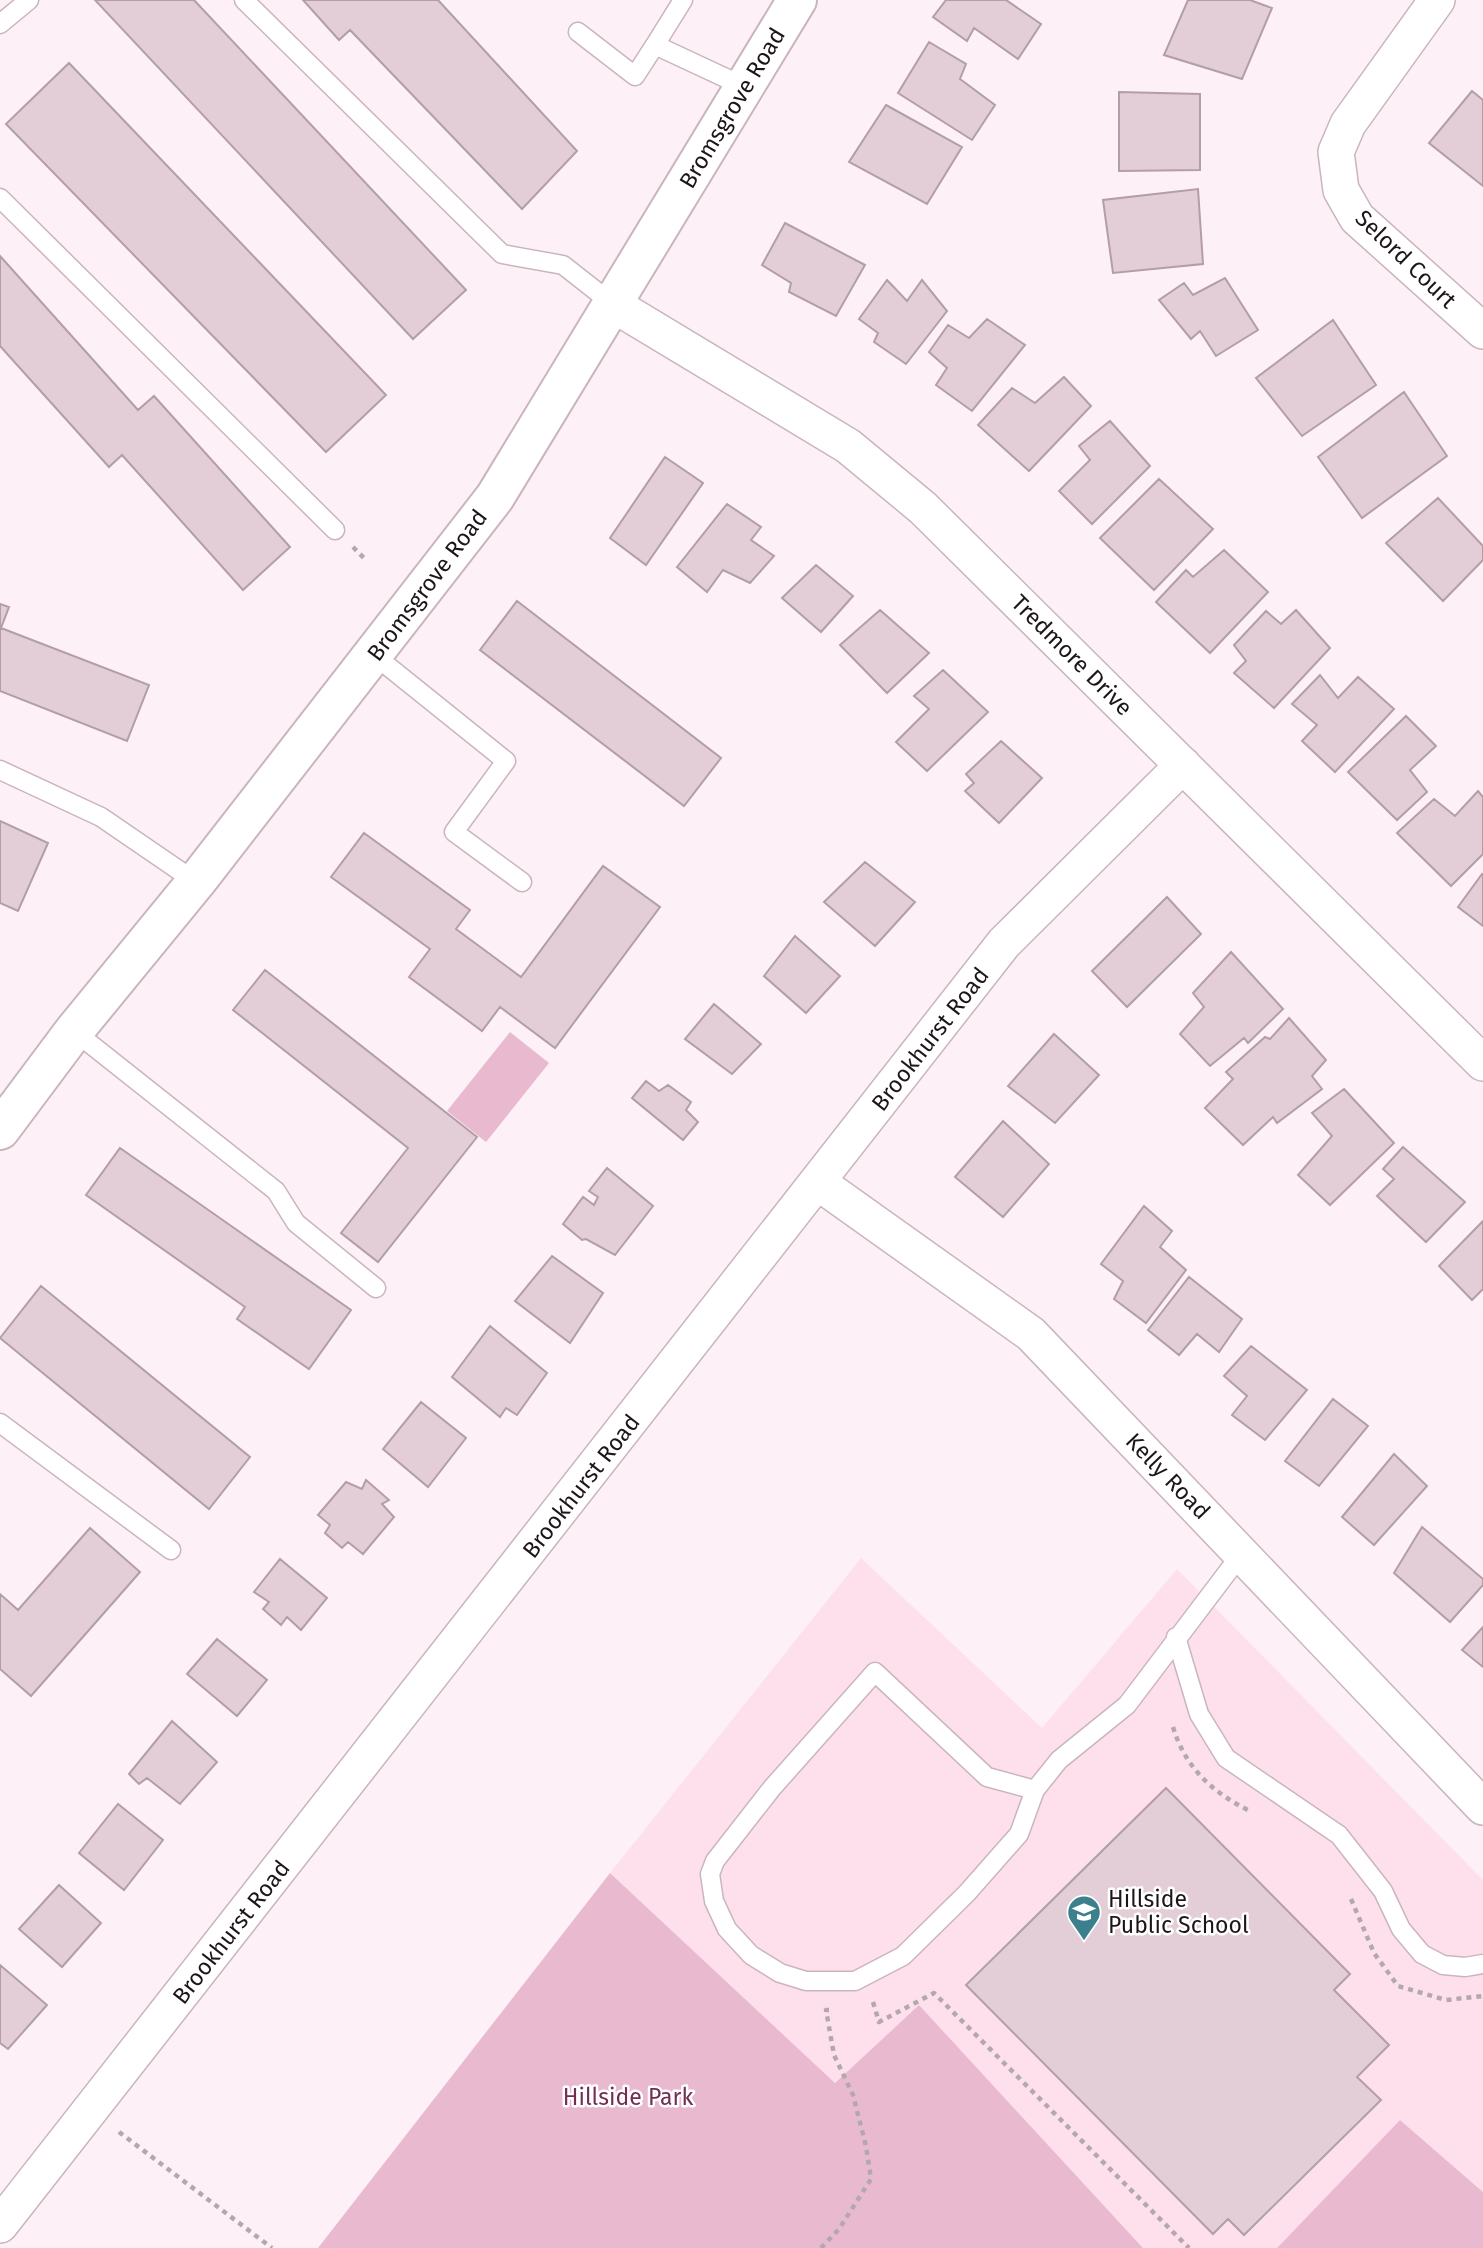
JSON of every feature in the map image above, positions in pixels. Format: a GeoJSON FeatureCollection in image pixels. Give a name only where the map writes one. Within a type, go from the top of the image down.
{"type":"FeatureCollection","features":[{"type":"Feature","properties":{"kind":"street","name":"Bromsgrove Road"},"geometry":{"type":"LineString","coordinates":[[0,1130],[74,1031],[196,882],[495,497],[797,0]]}},
{"type":"Feature","properties":{"kind":"street","name":"Selord Court"},"geometry":{"type":"LineString","coordinates":[[1437,0],[1348,124],[1336,152],[1341,190],[1357,218],[1483,331]]}},
{"type":"Feature","properties":{"kind":"street","name":"Tredmore Drive"},"geometry":{"type":"LineString","coordinates":[[614,304],[848,446],[923,508],[1483,1063]]}},
{"type":"Feature","properties":{"kind":"street","name":"Brookhurst Road"},"geometry":{"type":"LineString","coordinates":[[0,2225],[819,1183],[1004,943],[1183,765]]}},
{"type":"Feature","properties":{"kind":"street","name":"Kelly Road"},"geometry":{"type":"LineString","coordinates":[[819,1183],[1031,1334],[1483,1807]]}},
{"type":"Feature","properties":{"kind":"lane"},"geometry":{"type":"LineString","coordinates":[[0,24],[29,0]]}},
{"type":"Feature","properties":{"kind":"lane"},"geometry":{"type":"LineString","coordinates":[[244,0],[502,254],[563,265],[614,304]]}},
{"type":"Feature","properties":{"kind":"lane"},"geometry":{"type":"LineString","coordinates":[[578,32],[635,76],[683,0]]}},
{"type":"Feature","properties":{"kind":"lane"},"geometry":{"type":"LineString","coordinates":[[655,45],[745,87]]}},
{"type":"Feature","properties":{"kind":"lane"},"geometry":{"type":"LineString","coordinates":[[0,198],[335,530]]}},
{"type":"Feature","properties":{"kind":"lane"},"geometry":{"type":"LineString","coordinates":[[374,655],[506,761],[454,832],[522,882]]}},
{"type":"Feature","properties":{"kind":"lane"},"geometry":{"type":"LineString","coordinates":[[0,770],[101,817],[196,882]]}},
{"type":"Feature","properties":{"kind":"lane"},"geometry":{"type":"LineString","coordinates":[[74,1031],[276,1191],[296,1223],[376,1288]]}},
{"type":"Feature","properties":{"kind":"lane"},"geometry":{"type":"LineString","coordinates":[[0,1423],[171,1550]]}},
{"type":"Feature","properties":{"kind":"lane"},"geometry":{"type":"LineString","coordinates":[[1035,1790],[987,1777],[875,1672],[772,1788],[715,1861],[710,1874],[714,1901],[727,1929],[751,1955],[780,1973],[806,1981],[865,1978],[903,1956],[967,1893],[1019,1834],[1035,1790],[1059,1760],[1127,1705],[1242,1553]]}},
{"type":"Feature","properties":{"kind":"lane"},"geometry":{"type":"LineString","coordinates":[[1176,1637],[1199,1714],[1226,1758],[1339,1835],[1383,1891],[1401,1929],[1422,1954],[1443,1965],[1465,1967],[1483,1964]]}},
{"type":"Feature","properties":{"kind":"path"},"geometry":{"type":"LineString","coordinates":[[1171,1723],[1178,1748],[1197,1773],[1224,1796],[1255,1814]]}},
{"type":"Feature","properties":{"kind":"path"},"geometry":{"type":"LineString","coordinates":[[1346,1889],[1374,1953],[1398,1986],[1446,2000],[1483,1996]]}},
{"type":"Feature","properties":{"kind":"path"},"geometry":{"type":"LineString","coordinates":[[865,1978],[879,2022],[934,1993],[1189,2248]]}},
{"type":"Feature","properties":{"kind":"path"},"geometry":{"type":"LineString","coordinates":[[862,2006],[873,2003]]}},
{"type":"Feature","properties":{"kind":"path"},"geometry":{"type":"LineString","coordinates":[[821,2248],[839,2229],[871,2179],[853,2095],[834,2055],[826,2010],[838,2009]]}},
{"type":"Feature","properties":{"kind":"path"},"geometry":{"type":"LineString","coordinates":[[90,2110],[272,2248]]}},
{"type":"Feature","properties":{"kind":"shaded area","name":"Hillside Public School"},"geometry":{"type":"Polygon","coordinates":[[[861,1558],[1042,1728],[1177,1569],[1483,1880],[1483,2192],[1400,2120],[1277,2248],[1143,2248],[919,2005],[835,2083],[610,1873],[861,1558]]]}},
{"type":"Feature","properties":{"kind":"green space"},"geometry":{"type":"Polygon","coordinates":[[[510,1032],[549,1063],[486,1142],[447,1111],[510,1032]]]}},
{"type":"Feature","properties":{"kind":"green space","name":"Hillside Park"},"geometry":{"type":"Polygon","coordinates":[[[610,1873],[835,2083],[919,2005],[1143,2248],[318,2248],[610,1873]]]}},
{"type":"Feature","properties":{"kind":"green space"},"geometry":{"type":"Polygon","coordinates":[[[1400,2120],[1483,2192],[1483,2248],[1277,2248],[1400,2120]]]}},
{"type":"Feature","properties":{"kind":"building"},"geometry":{"type":"Polygon","coordinates":[[[95,0],[194,0],[466,290],[413,339],[95,0]]]}},
{"type":"Feature","properties":{"kind":"building"},"geometry":{"type":"Polygon","coordinates":[[[303,0],[438,0],[577,151],[522,209],[350,30],[339,40],[303,0]]]}},
{"type":"Feature","properties":{"kind":"building"},"geometry":{"type":"Polygon","coordinates":[[[946,0],[1006,0],[1041,24],[1018,59],[974,28],[967,41],[933,17],[946,0]]]}},
{"type":"Feature","properties":{"kind":"building"},"geometry":{"type":"Polygon","coordinates":[[[1188,0],[1250,0],[1272,8],[1242,79],[1164,55],[1188,0]]]}},
{"type":"Feature","properties":{"kind":"building"},"geometry":{"type":"Polygon","coordinates":[[[929,42],[966,64],[960,79],[995,105],[972,140],[898,93],[929,42]]]}},
{"type":"Feature","properties":{"kind":"building"},"geometry":{"type":"Polygon","coordinates":[[[69,63],[386,395],[326,452],[6,124],[69,63]]]}},
{"type":"Feature","properties":{"kind":"building"},"geometry":{"type":"Polygon","coordinates":[[[1472,91],[1483,100],[1483,186],[1429,143],[1472,91]]]}},
{"type":"Feature","properties":{"kind":"building"},"geometry":{"type":"Polygon","coordinates":[[[1119,92],[1200,94],[1200,170],[1119,171],[1119,92]]]}},
{"type":"Feature","properties":{"kind":"building"},"geometry":{"type":"Polygon","coordinates":[[[886,105],[962,147],[927,204],[849,162],[886,105]]]}},
{"type":"Feature","properties":{"kind":"building"},"geometry":{"type":"Polygon","coordinates":[[[1198,189],[1203,264],[1113,273],[1103,200],[1198,189]]]}},
{"type":"Feature","properties":{"kind":"building"},"geometry":{"type":"Polygon","coordinates":[[[785,223],[865,265],[836,316],[789,292],[791,283],[762,265],[785,223]]]}},
{"type":"Feature","properties":{"kind":"building"},"geometry":{"type":"Polygon","coordinates":[[[0,256],[138,410],[154,396],[290,547],[243,590],[122,455],[109,467],[0,346],[0,256]]]}},
{"type":"Feature","properties":{"kind":"building"},"geometry":{"type":"Polygon","coordinates":[[[1225,278],[1258,330],[1216,356],[1200,331],[1191,339],[1159,300],[1184,283],[1193,295],[1225,278]]]}},
{"type":"Feature","properties":{"kind":"building"},"geometry":{"type":"Polygon","coordinates":[[[887,280],[907,301],[922,280],[947,311],[906,364],[874,342],[878,333],[859,319],[887,280]]]}},
{"type":"Feature","properties":{"kind":"building"},"geometry":{"type":"Polygon","coordinates":[[[987,319],[1025,345],[972,411],[936,385],[947,368],[929,352],[948,325],[969,338],[987,319]]]}},
{"type":"Feature","properties":{"kind":"building"},"geometry":{"type":"Polygon","coordinates":[[[1333,320],[1376,385],[1302,436],[1256,378],[1333,320]]]}},
{"type":"Feature","properties":{"kind":"building"},"geometry":{"type":"Polygon","coordinates":[[[1064,377],[1091,406],[1029,471],[978,425],[1012,388],[1035,403],[1064,377]]]}},
{"type":"Feature","properties":{"kind":"building"},"geometry":{"type":"Polygon","coordinates":[[[1404,392],[1447,456],[1362,518],[1318,457],[1404,392]]]}},
{"type":"Feature","properties":{"kind":"building"},"geometry":{"type":"Polygon","coordinates":[[[1110,421],[1150,466],[1092,524],[1059,491],[1090,460],[1079,446],[1110,421]]]}},
{"type":"Feature","properties":{"kind":"building"},"geometry":{"type":"Polygon","coordinates":[[[665,457],[703,483],[646,565],[610,538],[665,457]]]}},
{"type":"Feature","properties":{"kind":"building"},"geometry":{"type":"Polygon","coordinates":[[[1159,479],[1213,529],[1154,590],[1100,538],[1159,479]]]}},
{"type":"Feature","properties":{"kind":"building"},"geometry":{"type":"Polygon","coordinates":[[[1438,498],[1483,546],[1483,560],[1443,601],[1386,543],[1438,498]]]}},
{"type":"Feature","properties":{"kind":"building"},"geometry":{"type":"Polygon","coordinates":[[[727,504],[761,527],[751,540],[774,556],[750,583],[723,570],[707,592],[677,567],[727,504]]]}},
{"type":"Feature","properties":{"kind":"building"},"geometry":{"type":"Polygon","coordinates":[[[1224,550],[1268,592],[1210,653],[1156,602],[1186,570],[1193,577],[1224,550]]]}},
{"type":"Feature","properties":{"kind":"building"},"geometry":{"type":"Polygon","coordinates":[[[816,565],[853,596],[821,632],[782,598],[816,565]]]}},
{"type":"Feature","properties":{"kind":"building"},"geometry":{"type":"Polygon","coordinates":[[[517,601],[721,758],[684,806],[480,650],[517,601]]]}},
{"type":"Feature","properties":{"kind":"building"},"geometry":{"type":"Polygon","coordinates":[[[0,604],[9,607],[1,628],[149,685],[127,741],[0,691],[0,604]]]}},
{"type":"Feature","properties":{"kind":"building"},"geometry":{"type":"Polygon","coordinates":[[[880,610],[929,653],[887,693],[840,645],[880,610]]]}},
{"type":"Feature","properties":{"kind":"building"},"geometry":{"type":"Polygon","coordinates":[[[1296,610],[1330,648],[1274,708],[1234,673],[1246,661],[1234,645],[1266,611],[1281,624],[1296,610]]]}},
{"type":"Feature","properties":{"kind":"building"},"geometry":{"type":"Polygon","coordinates":[[[943,670],[988,712],[927,771],[896,742],[929,709],[914,696],[943,670]]]}},
{"type":"Feature","properties":{"kind":"building"},"geometry":{"type":"Polygon","coordinates":[[[1320,675],[1338,698],[1358,677],[1394,709],[1335,772],[1302,741],[1317,725],[1292,704],[1320,675]]]}},
{"type":"Feature","properties":{"kind":"building"},"geometry":{"type":"Polygon","coordinates":[[[1406,716],[1436,746],[1410,770],[1427,792],[1397,820],[1348,772],[1406,716]]]}},
{"type":"Feature","properties":{"kind":"building"},"geometry":{"type":"Polygon","coordinates":[[[1001,741],[1042,778],[999,823],[965,791],[974,783],[966,774],[1001,741]]]}},
{"type":"Feature","properties":{"kind":"building"},"geometry":{"type":"Polygon","coordinates":[[[1478,791],[1483,797],[1483,854],[1451,886],[1397,833],[1434,799],[1455,816],[1478,791]]]}},
{"type":"Feature","properties":{"kind":"building"},"geometry":{"type":"Polygon","coordinates":[[[0,821],[48,843],[18,911],[0,903],[0,821]]]}},
{"type":"Feature","properties":{"kind":"building"},"geometry":{"type":"Polygon","coordinates":[[[364,833],[470,910],[456,929],[521,977],[603,866],[660,907],[555,1048],[500,1007],[482,1031],[409,977],[430,949],[331,877],[364,833]]]}},
{"type":"Feature","properties":{"kind":"building"},"geometry":{"type":"Polygon","coordinates":[[[865,862],[915,902],[875,946],[824,902],[865,862]]]}},
{"type":"Feature","properties":{"kind":"building"},"geometry":{"type":"Polygon","coordinates":[[[1483,875],[1483,926],[1458,907],[1483,875]]]}},
{"type":"Feature","properties":{"kind":"building"},"geometry":{"type":"Polygon","coordinates":[[[1167,897],[1201,934],[1127,1007],[1092,971],[1167,897]]]}},
{"type":"Feature","properties":{"kind":"building"},"geometry":{"type":"Polygon","coordinates":[[[795,936],[840,976],[806,1013],[764,976],[795,936]]]}},
{"type":"Feature","properties":{"kind":"building"},"geometry":{"type":"Polygon","coordinates":[[[1231,952],[1283,1009],[1248,1043],[1244,1038],[1210,1066],[1180,1034],[1204,1007],[1193,993],[1231,952]]]}},
{"type":"Feature","properties":{"kind":"building"},"geometry":{"type":"Polygon","coordinates":[[[265,970],[477,1137],[378,1262],[341,1233],[408,1148],[233,1010],[265,970]]]}},
{"type":"Feature","properties":{"kind":"building"},"geometry":{"type":"Polygon","coordinates":[[[714,1004],[761,1044],[732,1074],[685,1039],[714,1004]]]}},
{"type":"Feature","properties":{"kind":"building"},"geometry":{"type":"Polygon","coordinates":[[[1289,1018],[1326,1060],[1312,1076],[1322,1089],[1277,1123],[1273,1117],[1243,1145],[1205,1108],[1233,1079],[1226,1072],[1265,1037],[1270,1039],[1289,1018]]]}},
{"type":"Feature","properties":{"kind":"building"},"geometry":{"type":"Polygon","coordinates":[[[1054,1034],[1099,1075],[1055,1123],[1008,1086],[1054,1034]]]}},
{"type":"Feature","properties":{"kind":"building"},"geometry":{"type":"Polygon","coordinates":[[[646,1081],[659,1091],[668,1085],[691,1102],[686,1110],[698,1122],[683,1140],[632,1098],[646,1081]]]}},
{"type":"Feature","properties":{"kind":"building"},"geometry":{"type":"Polygon","coordinates":[[[1344,1089],[1394,1143],[1330,1205],[1298,1175],[1332,1136],[1312,1113],[1344,1089]]]}},
{"type":"Feature","properties":{"kind":"building"},"geometry":{"type":"Polygon","coordinates":[[[1003,1121],[1049,1164],[1003,1217],[955,1177],[1003,1121]]]}},
{"type":"Feature","properties":{"kind":"building"},"geometry":{"type":"Polygon","coordinates":[[[1403,1147],[1465,1202],[1426,1242],[1377,1196],[1394,1179],[1383,1169],[1403,1147]]]}},
{"type":"Feature","properties":{"kind":"building"},"geometry":{"type":"Polygon","coordinates":[[[120,1148],[351,1310],[309,1369],[237,1319],[245,1307],[86,1195],[120,1148]]]}},
{"type":"Feature","properties":{"kind":"building"},"geometry":{"type":"Polygon","coordinates":[[[607,1168],[653,1206],[615,1255],[586,1239],[582,1240],[563,1224],[583,1197],[594,1205],[598,1197],[589,1191],[607,1168]]]}},
{"type":"Feature","properties":{"kind":"building"},"geometry":{"type":"Polygon","coordinates":[[[1144,1206],[1172,1231],[1160,1247],[1186,1270],[1146,1323],[1114,1299],[1123,1281],[1101,1264],[1144,1206]]]}},
{"type":"Feature","properties":{"kind":"building"},"geometry":{"type":"Polygon","coordinates":[[[1483,1221],[1483,1289],[1472,1300],[1439,1266],[1483,1221]]]}},
{"type":"Feature","properties":{"kind":"building"},"geometry":{"type":"Polygon","coordinates":[[[552,1256],[603,1293],[570,1343],[515,1301],[552,1256]]]}},
{"type":"Feature","properties":{"kind":"building"},"geometry":{"type":"Polygon","coordinates":[[[1189,1277],[1242,1319],[1219,1352],[1197,1334],[1179,1355],[1148,1330],[1189,1277]]]}},
{"type":"Feature","properties":{"kind":"building"},"geometry":{"type":"Polygon","coordinates":[[[41,1286],[250,1457],[209,1509],[0,1338],[41,1286]]]}},
{"type":"Feature","properties":{"kind":"building"},"geometry":{"type":"Polygon","coordinates":[[[490,1326],[547,1373],[517,1415],[506,1408],[500,1417],[452,1377],[490,1326]]]}},
{"type":"Feature","properties":{"kind":"building"},"geometry":{"type":"Polygon","coordinates":[[[1251,1346],[1307,1390],[1265,1440],[1232,1415],[1247,1396],[1224,1376],[1251,1346]]]}},
{"type":"Feature","properties":{"kind":"building"},"geometry":{"type":"Polygon","coordinates":[[[1333,1399],[1368,1426],[1319,1486],[1285,1461],[1333,1399]]]}},
{"type":"Feature","properties":{"kind":"building"},"geometry":{"type":"Polygon","coordinates":[[[421,1402],[466,1438],[428,1487],[383,1449],[421,1402]]]}},
{"type":"Feature","properties":{"kind":"building"},"geometry":{"type":"Polygon","coordinates":[[[1394,1454],[1427,1486],[1374,1545],[1342,1517],[1394,1454]]]}},
{"type":"Feature","properties":{"kind":"building"},"geometry":{"type":"Polygon","coordinates":[[[366,1480],[389,1500],[382,1504],[394,1517],[363,1554],[348,1542],[342,1548],[325,1533],[330,1525],[318,1515],[346,1482],[362,1489],[366,1480]]]}},
{"type":"Feature","properties":{"kind":"building"},"geometry":{"type":"Polygon","coordinates":[[[1422,1527],[1483,1579],[1483,1585],[1450,1622],[1394,1573],[1422,1527]]]}},
{"type":"Feature","properties":{"kind":"building"},"geometry":{"type":"Polygon","coordinates":[[[90,1528],[140,1572],[31,1696],[0,1669],[0,1594],[18,1610],[90,1528]]]}},
{"type":"Feature","properties":{"kind":"building"},"geometry":{"type":"Polygon","coordinates":[[[280,1559],[327,1598],[301,1630],[287,1617],[281,1625],[263,1609],[269,1602],[254,1592],[280,1559]]]}},
{"type":"Feature","properties":{"kind":"building"},"geometry":{"type":"Polygon","coordinates":[[[1483,1627],[1483,1667],[1462,1650],[1483,1627]]]}},
{"type":"Feature","properties":{"kind":"building"},"geometry":{"type":"Polygon","coordinates":[[[217,1639],[267,1680],[237,1716],[187,1674],[217,1639]]]}},
{"type":"Feature","properties":{"kind":"building"},"geometry":{"type":"Polygon","coordinates":[[[172,1721],[217,1762],[180,1804],[147,1778],[139,1784],[129,1774],[172,1721]]]}},
{"type":"Feature","properties":{"kind":"building"},"geometry":{"type":"Polygon","coordinates":[[[1166,1788],[1350,1974],[1334,1990],[1389,2045],[1357,2077],[1381,2100],[1244,2235],[1228,2219],[1213,2234],[966,1985],[1166,1788]]]}},
{"type":"Feature","properties":{"kind":"building"},"geometry":{"type":"Polygon","coordinates":[[[118,1804],[163,1840],[124,1890],[79,1853],[118,1804]]]}},
{"type":"Feature","properties":{"kind":"building"},"geometry":{"type":"Polygon","coordinates":[[[59,1885],[101,1923],[62,1967],[19,1929],[59,1885]]]}},
{"type":"Feature","properties":{"kind":"building"},"geometry":{"type":"Polygon","coordinates":[[[0,1965],[47,2005],[8,2049],[0,2043],[0,1965]]]}},
{"type":"Feature","properties":{"kind":"place","name":"Hillside Public School"},"geometry":{"type":"Point","coordinates":[1084,1942]}}]}
